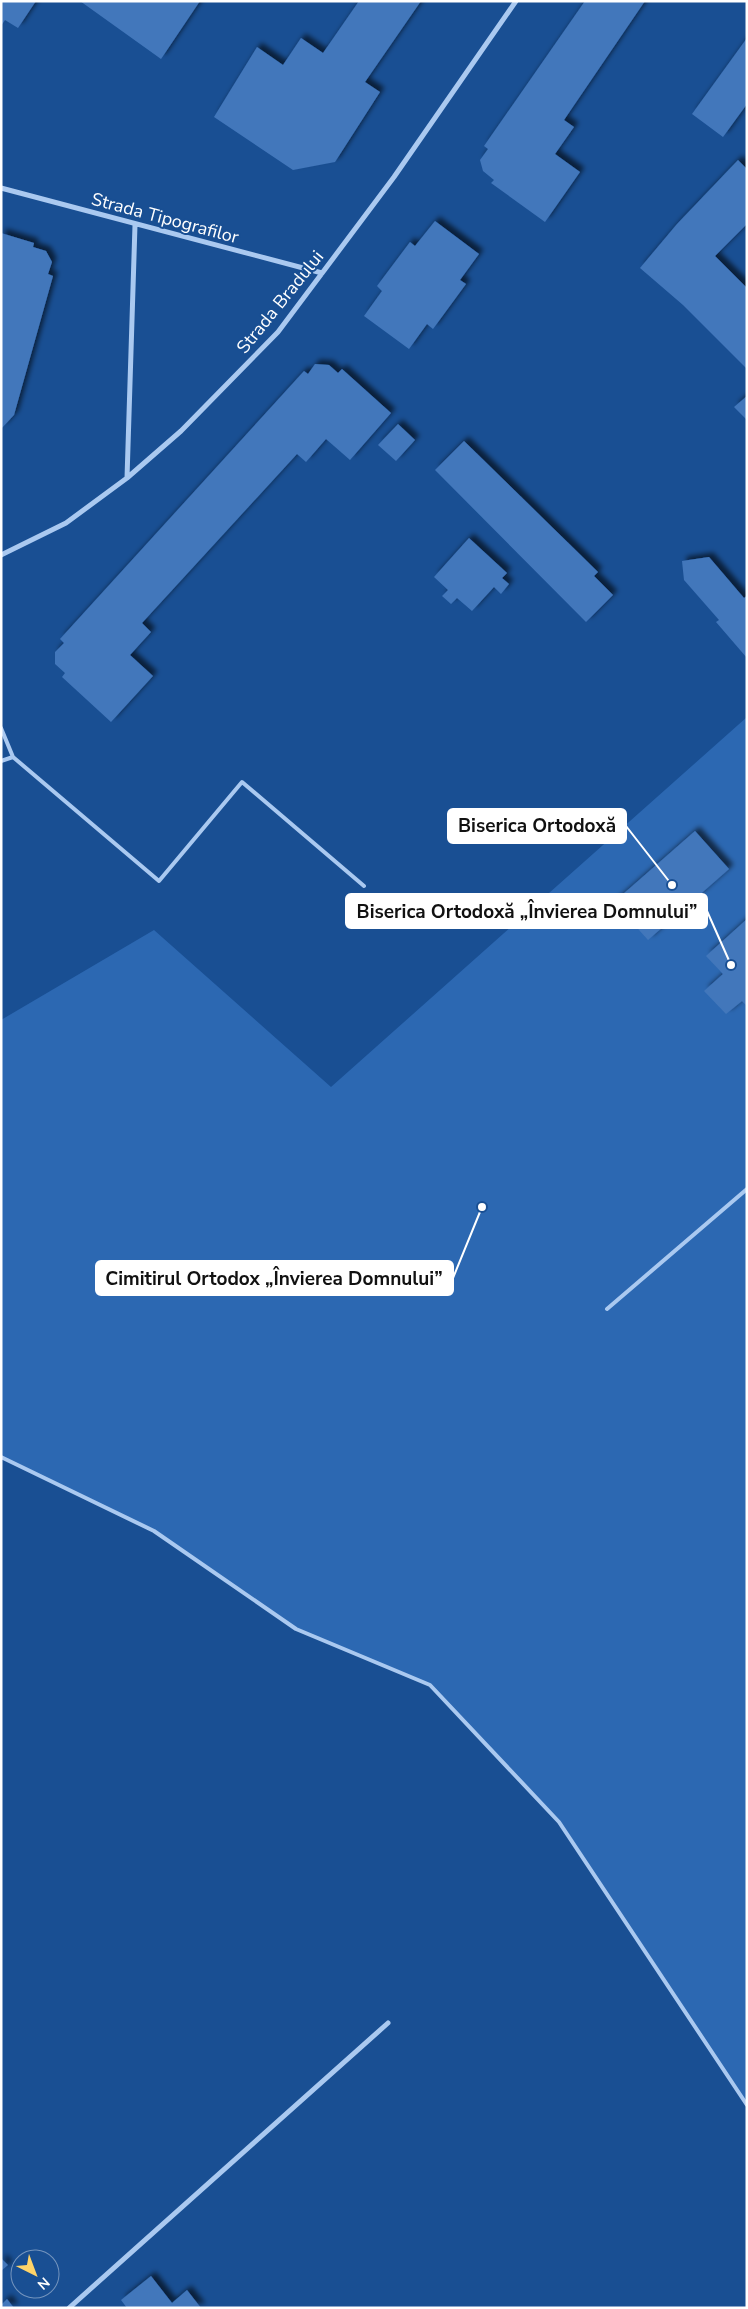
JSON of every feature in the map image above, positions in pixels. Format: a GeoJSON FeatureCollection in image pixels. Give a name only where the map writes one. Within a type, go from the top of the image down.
{"type":"FeatureCollection","features":[{"type":"Feature","properties":{"kind":"street","name":"Strada Bradului"},"geometry":{"type":"LineString","coordinates":[[1,555],[66,523],[127,478],[181,431],[260,352],[278,332],[394,177],[516,1]]}},
{"type":"Feature","properties":{"kind":"street","name":"Strada Tipografilor"},"geometry":{"type":"LineString","coordinates":[[1,188],[322,273]]}},
{"type":"Feature","properties":{"kind":"street"},"geometry":{"type":"LineString","coordinates":[[127,478],[135,225]]}},
{"type":"Feature","properties":{"kind":"street"},"geometry":{"type":"LineString","coordinates":[[69,2308],[388,2023]]}},
{"type":"Feature","properties":{"kind":"lane"},"geometry":{"type":"LineString","coordinates":[[1,728],[13,757],[158,880],[242,782],[364,886]]}},
{"type":"Feature","properties":{"kind":"lane"},"geometry":{"type":"LineString","coordinates":[[1,761],[13,757]]}},
{"type":"Feature","properties":{"kind":"lane"},"geometry":{"type":"LineString","coordinates":[[607,1309],[747,1189]]}},
{"type":"Feature","properties":{"kind":"lane"},"geometry":{"type":"LineString","coordinates":[[1,1457],[154,1531],[296,1629],[430,1685],[559,1822],[747,2105]]}},
{"type":"Feature","properties":{"kind":"shaded area"},"geometry":{"type":"Polygon","coordinates":[[[747,717],[747,2105],[559,1822],[430,1685],[296,1629],[154,1531],[1,1457],[1,1020],[154,930],[331,1087],[747,717]]]}},
{"type":"Feature","properties":{"kind":"building"},"geometry":{"type":"Polygon","coordinates":[[[1,1],[36,1],[18,28],[5,20],[1,26],[1,1]]]}},
{"type":"Feature","properties":{"kind":"building"},"geometry":{"type":"Polygon","coordinates":[[[80,1],[200,1],[161,59],[80,1]]]}},
{"type":"Feature","properties":{"kind":"building"},"geometry":{"type":"Polygon","coordinates":[[[359,1],[421,1],[365,82],[380,92],[335,162],[293,170],[214,117],[257,47],[283,65],[301,38],[323,53],[359,1]]]}},
{"type":"Feature","properties":{"kind":"building"},"geometry":{"type":"Polygon","coordinates":[[[585,1],[645,1],[564,120],[574,127],[555,154],[580,172],[545,222],[491,183],[494,180],[483,171],[480,160],[488,149],[484,146],[585,1]]]}},
{"type":"Feature","properties":{"kind":"building"},"geometry":{"type":"Polygon","coordinates":[[[747,38],[747,104],[723,137],[692,114],[747,38]]]}},
{"type":"Feature","properties":{"kind":"building"},"geometry":{"type":"Polygon","coordinates":[[[738,160],[747,169],[747,224],[715,256],[747,288],[747,369],[683,305],[640,268],[677,224],[738,160]]]}},
{"type":"Feature","properties":{"kind":"building"},"geometry":{"type":"Polygon","coordinates":[[[435,221],[479,254],[460,280],[466,284],[433,329],[427,324],[409,349],[364,316],[382,291],[377,286],[410,242],[415,246],[435,221]]]}},
{"type":"Feature","properties":{"kind":"building"},"geometry":{"type":"Polygon","coordinates":[[[1,233],[34,243],[33,247],[46,251],[52,262],[48,274],[53,276],[14,415],[1,429],[1,233]]]}},
{"type":"Feature","properties":{"kind":"building"},"geometry":{"type":"Polygon","coordinates":[[[315,364],[329,365],[338,373],[342,369],[391,413],[350,460],[326,439],[306,462],[297,454],[142,623],[151,632],[130,655],[153,676],[111,722],[62,677],[65,673],[55,664],[55,652],[64,643],[60,639],[304,371],[308,374],[315,364]]]}},
{"type":"Feature","properties":{"kind":"building"},"geometry":{"type":"Polygon","coordinates":[[[747,396],[747,420],[734,407],[747,396]]]}},
{"type":"Feature","properties":{"kind":"building"},"geometry":{"type":"Polygon","coordinates":[[[398,424],[415,440],[396,461],[378,445],[398,424]]]}},
{"type":"Feature","properties":{"kind":"building"},"geometry":{"type":"Polygon","coordinates":[[[464,441],[598,572],[594,576],[613,595],[586,622],[435,470],[464,441]]]}},
{"type":"Feature","properties":{"kind":"building"},"geometry":{"type":"Polygon","coordinates":[[[469,538],[507,573],[502,578],[509,584],[501,594],[494,587],[472,611],[457,598],[451,604],[442,596],[448,590],[434,577],[469,538]]]}},
{"type":"Feature","properties":{"kind":"building"},"geometry":{"type":"Polygon","coordinates":[[[709,557],[744,598],[747,596],[747,658],[716,622],[719,620],[684,580],[682,561],[709,557]]]}},
{"type":"Feature","properties":{"kind":"building"},"geometry":{"type":"Polygon","coordinates":[[[695,831],[729,869],[648,940],[614,902],[695,831]]]}},
{"type":"Feature","properties":{"kind":"building"},"geometry":{"type":"Polygon","coordinates":[[[747,919],[747,1006],[742,1001],[726,1014],[704,991],[723,974],[706,956],[747,919]]]}},
{"type":"Feature","properties":{"kind":"building"},"geometry":{"type":"Polygon","coordinates":[[[1,2258],[8,2265],[1,2271],[1,2258]]]}},
{"type":"Feature","properties":{"kind":"building"},"geometry":{"type":"Polygon","coordinates":[[[151,2276],[172,2303],[187,2290],[201,2308],[127,2308],[121,2300],[151,2276]]]}},
{"type":"Feature","properties":{"kind":"building"},"geometry":{"type":"Polygon","coordinates":[[[7,2299],[14,2308],[1,2308],[1,2305],[7,2299]]]}},
{"type":"Feature","properties":{"kind":"place","name":"Biserica Ortodoxă"},"geometry":{"type":"Point","coordinates":[672,885]}},
{"type":"Feature","properties":{"kind":"place","name":"Biserica Ortodoxă „Învierea Domnului”"},"geometry":{"type":"Point","coordinates":[731,965]}},
{"type":"Feature","properties":{"kind":"place","name":"Cimitirul Ortodox „Învierea Domnului”"},"geometry":{"type":"Point","coordinates":[482,1207]}}]}
